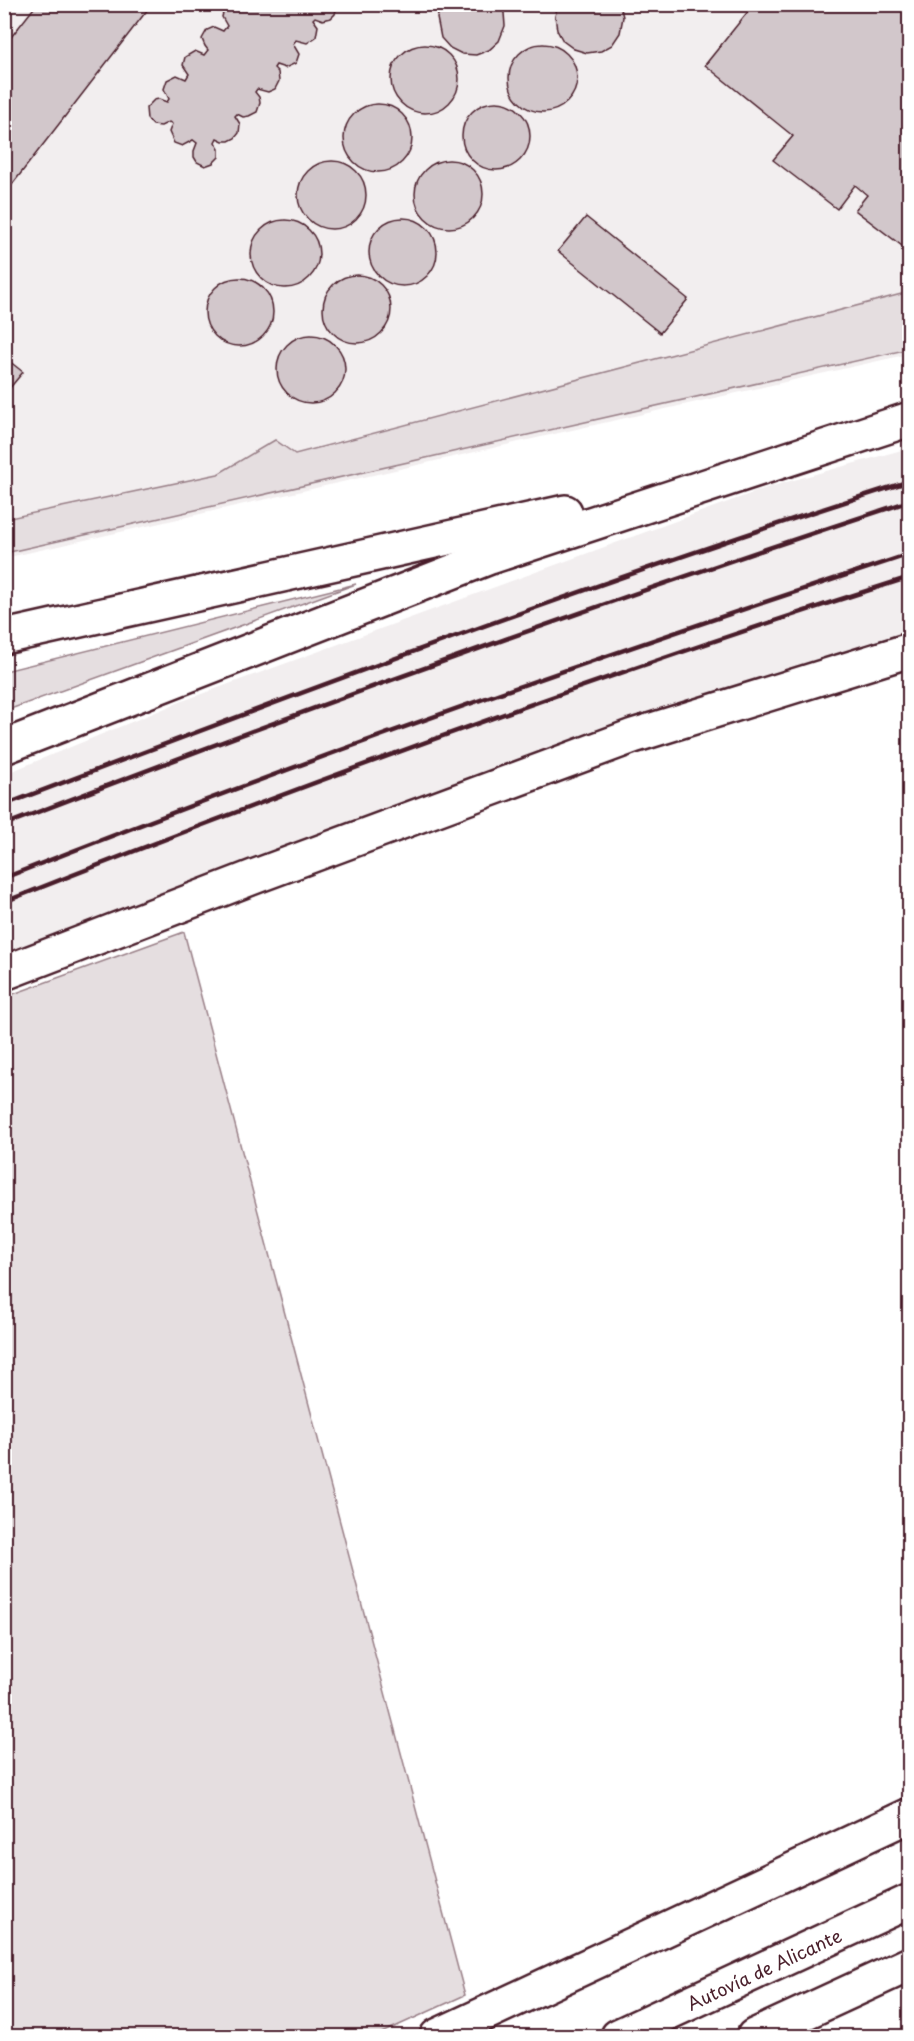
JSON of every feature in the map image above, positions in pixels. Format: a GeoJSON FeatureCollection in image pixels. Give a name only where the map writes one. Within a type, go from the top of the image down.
{"type":"FeatureCollection","features":[{"type":"Feature","properties":{"kind":"main road"},"geometry":{"type":"LineString","coordinates":[[4,747],[490,557],[909,419]]}},
{"type":"Feature","properties":{"kind":"main road"},"geometry":{"type":"LineString","coordinates":[[4,637],[750,471]]}},
{"type":"Feature","properties":{"kind":"main road"},"geometry":{"type":"LineString","coordinates":[[4,973],[256,876],[633,736],[909,650]]}},
{"type":"Feature","properties":{"kind":"main road"},"geometry":{"type":"LineString","coordinates":[[437,2037],[909,1815]]}},
{"type":"Feature","properties":{"kind":"main road","name":"Autovía de Alicante"},"geometry":{"type":"LineString","coordinates":[[618,2037],[909,1901]]}},
{"type":"Feature","properties":{"kind":"main road"},"geometry":{"type":"LineString","coordinates":[[754,2037],[909,1964]]}},
{"type":"Feature","properties":{"kind":"shaded area"},"geometry":{"type":"Polygon","coordinates":[[[4,5],[909,5],[909,354],[5,558],[4,5]]]}},
{"type":"Feature","properties":{"kind":"shaded area"},"geometry":{"type":"Polygon","coordinates":[[[909,292],[909,349],[5,553],[5,519],[218,474],[275,440],[295,454],[909,292]]]}},
{"type":"Feature","properties":{"kind":"shaded area"},"geometry":{"type":"Polygon","coordinates":[[[909,448],[909,631],[670,708],[312,836],[5,954],[5,774],[185,700],[769,487],[909,448]]]}},
{"type":"Feature","properties":{"kind":"shaded area"},"geometry":{"type":"Polygon","coordinates":[[[356,584],[5,711],[5,671],[356,584]]]}},
{"type":"Feature","properties":{"kind":"shaded area"},"geometry":{"type":"Polygon","coordinates":[[[184,932],[465,1995],[375,2036],[5,2036],[5,997],[184,932]]]}},
{"type":"Feature","properties":{"kind":"building"},"geometry":{"type":"Polygon","coordinates":[[[37,4],[152,4],[4,195],[4,46],[37,4]]]}},
{"type":"Feature","properties":{"kind":"building"},"geometry":{"type":"Polygon","coordinates":[[[229,4],[243,6],[245,4],[337,6],[331,18],[323,20],[315,17],[313,19],[318,26],[316,37],[307,43],[296,40],[293,44],[299,54],[296,63],[285,68],[276,65],[274,68],[278,72],[279,81],[275,89],[268,92],[257,89],[255,92],[260,103],[257,112],[249,116],[243,117],[237,114],[235,116],[240,124],[239,133],[229,141],[217,138],[215,142],[219,149],[219,157],[213,163],[205,166],[197,162],[194,157],[197,143],[193,140],[182,146],[174,143],[169,132],[172,124],[169,122],[161,126],[153,125],[147,119],[146,108],[154,100],[167,102],[169,99],[164,89],[167,80],[177,75],[186,79],[189,74],[183,65],[185,57],[195,51],[204,55],[208,50],[202,39],[207,30],[214,27],[223,31],[227,26],[222,17],[224,9],[229,4]]]}},
{"type":"Feature","properties":{"kind":"building"},"geometry":{"type":"Polygon","coordinates":[[[441,4],[501,4],[505,26],[499,41],[489,50],[476,55],[462,54],[450,48],[441,38],[437,18],[441,4]]]}},
{"type":"Feature","properties":{"kind":"building"},"geometry":{"type":"Polygon","coordinates":[[[558,4],[620,4],[623,17],[620,33],[612,45],[601,51],[587,53],[574,49],[563,41],[557,30],[555,16],[558,4]]]}},
{"type":"Feature","properties":{"kind":"building"},"geometry":{"type":"Polygon","coordinates":[[[754,4],[910,4],[910,252],[855,210],[867,195],[855,185],[837,209],[773,160],[793,136],[705,65],[754,4]]]}},
{"type":"Feature","properties":{"kind":"building"},"geometry":{"type":"Polygon","coordinates":[[[543,44],[556,47],[567,54],[574,65],[577,78],[574,91],[567,102],[556,109],[543,112],[530,109],[519,102],[512,91],[509,78],[512,65],[519,54],[530,47],[543,44]]]}},
{"type":"Feature","properties":{"kind":"building"},"geometry":{"type":"Polygon","coordinates":[[[425,45],[438,48],[449,55],[456,66],[459,79],[456,92],[449,103],[438,110],[425,113],[412,110],[401,103],[394,92],[391,79],[394,66],[401,55],[412,48],[425,45]]]}},
{"type":"Feature","properties":{"kind":"building"},"geometry":{"type":"Polygon","coordinates":[[[496,102],[509,105],[520,112],[527,123],[530,136],[527,149],[520,160],[509,167],[496,170],[483,167],[472,160],[465,149],[462,136],[465,123],[472,112],[483,105],[496,102]]]}},
{"type":"Feature","properties":{"kind":"building"},"geometry":{"type":"Polygon","coordinates":[[[378,104],[391,107],[402,114],[409,125],[412,138],[409,151],[402,162],[391,169],[378,172],[365,169],[354,162],[347,151],[344,138],[347,125],[354,114],[365,107],[378,104]]]}},
{"type":"Feature","properties":{"kind":"building"},"geometry":{"type":"Polygon","coordinates":[[[449,160],[462,163],[473,170],[480,181],[483,194],[480,207],[473,218],[462,225],[449,228],[436,225],[425,218],[418,207],[415,194],[418,181],[425,170],[436,163],[449,160]]]}},
{"type":"Feature","properties":{"kind":"building"},"geometry":{"type":"Polygon","coordinates":[[[339,161],[351,167],[360,176],[366,188],[364,208],[356,219],[339,229],[325,229],[308,219],[300,208],[298,188],[308,171],[319,163],[339,161]]]}},
{"type":"Feature","properties":{"kind":"building"},"geometry":{"type":"Polygon","coordinates":[[[586,217],[688,299],[660,333],[558,251],[586,217]]]}},
{"type":"Feature","properties":{"kind":"building"},"geometry":{"type":"Polygon","coordinates":[[[403,218],[416,221],[427,228],[434,239],[437,252],[434,265],[427,276],[416,283],[403,286],[390,283],[379,276],[372,265],[369,252],[372,239],[379,228],[390,221],[403,218]]]}},
{"type":"Feature","properties":{"kind":"building"},"geometry":{"type":"Polygon","coordinates":[[[285,220],[298,223],[309,230],[316,241],[319,254],[316,267],[309,278],[298,285],[285,288],[272,285],[261,278],[254,267],[251,254],[254,241],[261,230],[272,223],[285,220]]]}},
{"type":"Feature","properties":{"kind":"building"},"geometry":{"type":"Polygon","coordinates":[[[364,275],[376,281],[385,290],[391,302],[389,322],[381,333],[364,343],[350,343],[333,333],[325,322],[323,302],[333,285],[344,277],[364,275]]]}},
{"type":"Feature","properties":{"kind":"building"},"geometry":{"type":"Polygon","coordinates":[[[239,278],[252,281],[263,288],[270,299],[273,312],[270,325],[263,336],[252,343],[239,346],[226,343],[215,336],[208,325],[205,312],[208,299],[215,288],[226,281],[239,278]]]}},
{"type":"Feature","properties":{"kind":"building"},"geometry":{"type":"Polygon","coordinates":[[[304,335],[318,335],[330,340],[340,350],[345,369],[340,388],[330,398],[318,403],[304,403],[292,398],[282,388],[277,376],[277,362],[282,350],[292,340],[304,335]]]}},
{"type":"Feature","properties":{"kind":"building"},"geometry":{"type":"Polygon","coordinates":[[[4,357],[23,372],[4,395],[4,357]]]}},
{"type":"Feature","properties":{"kind":"railway"},"geometry":{"type":"LineString","coordinates":[[4,805],[568,596],[910,481]]}},
{"type":"Feature","properties":{"kind":"railway"},"geometry":{"type":"LineString","coordinates":[[4,825],[455,657],[910,501]]}},
{"type":"Feature","properties":{"kind":"railway"},"geometry":{"type":"LineString","coordinates":[[4,878],[116,834],[454,709],[910,554]]}},
{"type":"Feature","properties":{"kind":"railway"},"geometry":{"type":"LineString","coordinates":[[4,902],[341,773],[568,691],[910,577]]}}]}
